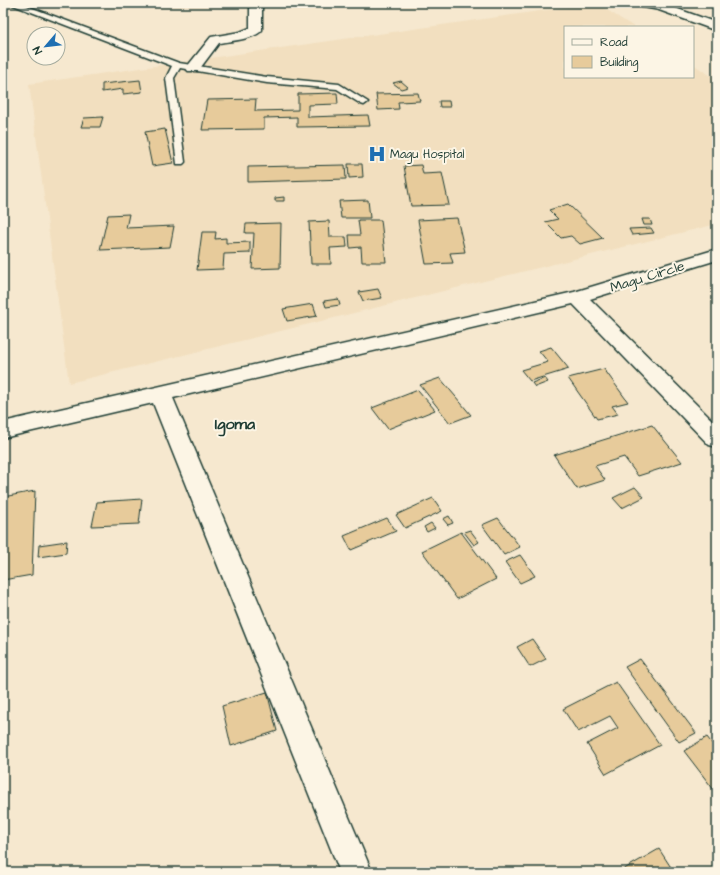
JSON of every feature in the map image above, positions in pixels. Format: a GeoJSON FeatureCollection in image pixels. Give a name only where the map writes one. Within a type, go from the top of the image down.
{"type":"FeatureCollection","features":[{"type":"Feature","properties":{"kind":"street"},"geometry":{"type":"LineString","coordinates":[[193,68],[215,40],[243,35],[256,30],[256,8],[258,3]]}},
{"type":"Feature","properties":{"kind":"street"},"geometry":{"type":"LineString","coordinates":[[637,3],[662,7]]}},
{"type":"Feature","properties":{"kind":"street"},"geometry":{"type":"LineString","coordinates":[[649,3],[717,27]]}},
{"type":"Feature","properties":{"kind":"street","name":"Magu Circle"},"geometry":{"type":"LineString","coordinates":[[3,430],[577,297],[717,254]]}},
{"type":"Feature","properties":{"kind":"street"},"geometry":{"type":"LineString","coordinates":[[577,297],[717,439]]}},
{"type":"Feature","properties":{"kind":"street"},"geometry":{"type":"LineString","coordinates":[[160,393],[356,872]]}},
{"type":"Feature","properties":{"kind":"lane"},"geometry":{"type":"LineString","coordinates":[[12,3],[177,65],[267,80],[339,87],[364,102]]}},
{"type":"Feature","properties":{"kind":"lane"},"geometry":{"type":"LineString","coordinates":[[177,65],[170,78],[180,162]]}},
{"type":"Feature","properties":{"kind":"shaded area","name":"Magu Hospital"},"geometry":{"type":"Polygon","coordinates":[[[596,3],[632,26],[564,26],[564,78],[694,78],[694,65],[717,80],[717,224],[69,383],[29,84],[596,3]]]}},
{"type":"Feature","properties":{"kind":"building"},"geometry":{"type":"Polygon","coordinates":[[[140,80],[142,92],[123,94],[123,89],[102,92],[102,84],[140,80]]]}},
{"type":"Feature","properties":{"kind":"building"},"geometry":{"type":"Polygon","coordinates":[[[401,81],[408,87],[401,89],[393,83],[401,81]]]}},
{"type":"Feature","properties":{"kind":"building"},"geometry":{"type":"Polygon","coordinates":[[[337,93],[338,104],[308,105],[308,117],[368,115],[370,126],[297,127],[297,117],[264,118],[264,129],[202,130],[207,100],[256,99],[255,111],[298,110],[298,94],[337,93]]]}},
{"type":"Feature","properties":{"kind":"building"},"geometry":{"type":"Polygon","coordinates":[[[418,93],[420,101],[398,102],[399,109],[378,110],[376,94],[418,93]]]}},
{"type":"Feature","properties":{"kind":"building"},"geometry":{"type":"Polygon","coordinates":[[[439,101],[449,101],[450,107],[440,107],[439,101]]]}},
{"type":"Feature","properties":{"kind":"building"},"geometry":{"type":"Polygon","coordinates":[[[103,117],[100,127],[81,127],[84,118],[103,117]]]}},
{"type":"Feature","properties":{"kind":"building"},"geometry":{"type":"Polygon","coordinates":[[[165,129],[173,163],[152,166],[145,132],[165,129]]]}},
{"type":"Feature","properties":{"kind":"building"},"geometry":{"type":"Polygon","coordinates":[[[348,164],[362,164],[363,177],[349,178],[348,164]]]}},
{"type":"Feature","properties":{"kind":"building"},"geometry":{"type":"Polygon","coordinates":[[[345,165],[346,179],[248,182],[248,167],[345,165]]]}},
{"type":"Feature","properties":{"kind":"building"},"geometry":{"type":"Polygon","coordinates":[[[421,165],[423,174],[442,173],[449,205],[411,206],[404,166],[421,165]]]}},
{"type":"Feature","properties":{"kind":"building"},"geometry":{"type":"Polygon","coordinates":[[[284,197],[284,201],[275,201],[275,198],[284,197]]]}},
{"type":"Feature","properties":{"kind":"building"},"geometry":{"type":"Polygon","coordinates":[[[368,200],[370,218],[341,218],[339,201],[368,200]]]}},
{"type":"Feature","properties":{"kind":"building"},"geometry":{"type":"Polygon","coordinates":[[[568,204],[603,238],[580,244],[571,236],[561,238],[545,222],[558,219],[549,210],[568,204]]]}},
{"type":"Feature","properties":{"kind":"building"},"geometry":{"type":"Polygon","coordinates":[[[129,214],[126,228],[174,226],[170,247],[100,250],[108,215],[129,214]]]}},
{"type":"Feature","properties":{"kind":"building"},"geometry":{"type":"Polygon","coordinates":[[[457,218],[465,252],[450,253],[453,263],[426,264],[418,220],[457,218]]]}},
{"type":"Feature","properties":{"kind":"building"},"geometry":{"type":"Polygon","coordinates":[[[642,219],[650,219],[652,225],[644,225],[642,219]]]}},
{"type":"Feature","properties":{"kind":"building"},"geometry":{"type":"Polygon","coordinates":[[[358,220],[381,220],[386,262],[362,262],[361,247],[350,248],[349,235],[360,235],[358,220]]]}},
{"type":"Feature","properties":{"kind":"building"},"geometry":{"type":"Polygon","coordinates":[[[329,221],[330,237],[346,237],[347,247],[330,248],[331,264],[311,264],[309,222],[329,221]]]}},
{"type":"Feature","properties":{"kind":"building"},"geometry":{"type":"Polygon","coordinates":[[[281,223],[280,268],[252,269],[254,233],[245,233],[246,224],[281,223]]]}},
{"type":"Feature","properties":{"kind":"building"},"geometry":{"type":"Polygon","coordinates":[[[651,228],[654,233],[632,235],[629,229],[651,228]]]}},
{"type":"Feature","properties":{"kind":"building"},"geometry":{"type":"Polygon","coordinates":[[[202,232],[216,232],[215,239],[226,238],[226,243],[250,242],[250,253],[224,254],[223,269],[197,270],[202,232]]]}},
{"type":"Feature","properties":{"kind":"building"},"geometry":{"type":"Polygon","coordinates":[[[378,289],[382,298],[363,301],[359,292],[378,289]]]}},
{"type":"Feature","properties":{"kind":"building"},"geometry":{"type":"Polygon","coordinates":[[[338,299],[340,305],[326,307],[324,301],[338,299]]]}},
{"type":"Feature","properties":{"kind":"building"},"geometry":{"type":"Polygon","coordinates":[[[313,304],[317,316],[287,321],[283,309],[313,304]]]}},
{"type":"Feature","properties":{"kind":"building"},"geometry":{"type":"Polygon","coordinates":[[[551,347],[569,369],[530,381],[521,370],[548,362],[539,351],[551,347]]]}},
{"type":"Feature","properties":{"kind":"building"},"geometry":{"type":"Polygon","coordinates":[[[604,369],[628,402],[612,406],[618,414],[597,419],[568,378],[604,369]]]}},
{"type":"Feature","properties":{"kind":"building"},"geometry":{"type":"Polygon","coordinates":[[[440,378],[471,415],[450,423],[420,385],[440,378]]]}},
{"type":"Feature","properties":{"kind":"building"},"geometry":{"type":"Polygon","coordinates":[[[545,378],[548,382],[535,387],[532,383],[545,378]]]}},
{"type":"Feature","properties":{"kind":"building"},"geometry":{"type":"Polygon","coordinates":[[[418,390],[435,410],[388,429],[372,408],[418,390]]]}},
{"type":"Feature","properties":{"kind":"building"},"geometry":{"type":"Polygon","coordinates":[[[652,425],[682,462],[638,476],[624,457],[595,466],[605,480],[577,489],[554,455],[652,425]]]}},
{"type":"Feature","properties":{"kind":"building"},"geometry":{"type":"Polygon","coordinates":[[[635,487],[644,497],[622,508],[613,498],[635,487]]]}},
{"type":"Feature","properties":{"kind":"building"},"geometry":{"type":"Polygon","coordinates":[[[35,491],[32,575],[3,580],[3,497],[35,491]]]}},
{"type":"Feature","properties":{"kind":"building"},"geometry":{"type":"Polygon","coordinates":[[[433,498],[442,511],[405,528],[396,515],[433,498]]]}},
{"type":"Feature","properties":{"kind":"building"},"geometry":{"type":"Polygon","coordinates":[[[142,499],[139,524],[92,526],[97,502],[142,499]]]}},
{"type":"Feature","properties":{"kind":"building"},"geometry":{"type":"Polygon","coordinates":[[[449,516],[453,523],[448,525],[443,519],[449,516]]]}},
{"type":"Feature","properties":{"kind":"building"},"geometry":{"type":"Polygon","coordinates":[[[387,518],[396,531],[351,550],[344,536],[387,518]]]}},
{"type":"Feature","properties":{"kind":"building"},"geometry":{"type":"Polygon","coordinates":[[[498,518],[520,547],[504,555],[482,525],[498,518]]]}},
{"type":"Feature","properties":{"kind":"building"},"geometry":{"type":"Polygon","coordinates":[[[431,523],[435,528],[427,532],[424,527],[431,523]]]}},
{"type":"Feature","properties":{"kind":"building"},"geometry":{"type":"Polygon","coordinates":[[[470,530],[479,542],[474,545],[464,532],[470,530]]]}},
{"type":"Feature","properties":{"kind":"building"},"geometry":{"type":"Polygon","coordinates":[[[461,532],[496,579],[457,599],[422,551],[461,532]]]}},
{"type":"Feature","properties":{"kind":"building"},"geometry":{"type":"Polygon","coordinates":[[[67,541],[66,553],[38,557],[39,545],[67,541]]]}},
{"type":"Feature","properties":{"kind":"building"},"geometry":{"type":"Polygon","coordinates":[[[520,555],[535,576],[520,583],[505,562],[520,555]]]}},
{"type":"Feature","properties":{"kind":"building"},"geometry":{"type":"Polygon","coordinates":[[[532,639],[546,659],[530,667],[517,647],[532,639]]]}},
{"type":"Feature","properties":{"kind":"building"},"geometry":{"type":"Polygon","coordinates":[[[640,659],[696,733],[679,742],[625,667],[640,659]]]}},
{"type":"Feature","properties":{"kind":"building"},"geometry":{"type":"Polygon","coordinates":[[[616,682],[660,745],[606,774],[587,744],[618,728],[610,716],[578,732],[563,709],[616,682]]]}},
{"type":"Feature","properties":{"kind":"building"},"geometry":{"type":"Polygon","coordinates":[[[267,692],[277,731],[231,746],[222,706],[267,692]]]}},
{"type":"Feature","properties":{"kind":"building"},"geometry":{"type":"Polygon","coordinates":[[[707,737],[717,750],[717,794],[684,751],[707,737]]]}},
{"type":"Feature","properties":{"kind":"building"},"geometry":{"type":"Polygon","coordinates":[[[659,849],[674,872],[619,872],[659,849]]]}},
{"type":"Feature","properties":{"kind":"place","name":"Magu Hospital"},"geometry":{"type":"Point","coordinates":[377,154]}},
{"type":"Feature","properties":{"kind":"district","name":"Igoma"},"geometry":{"type":"Point","coordinates":[235,423]}}]}
